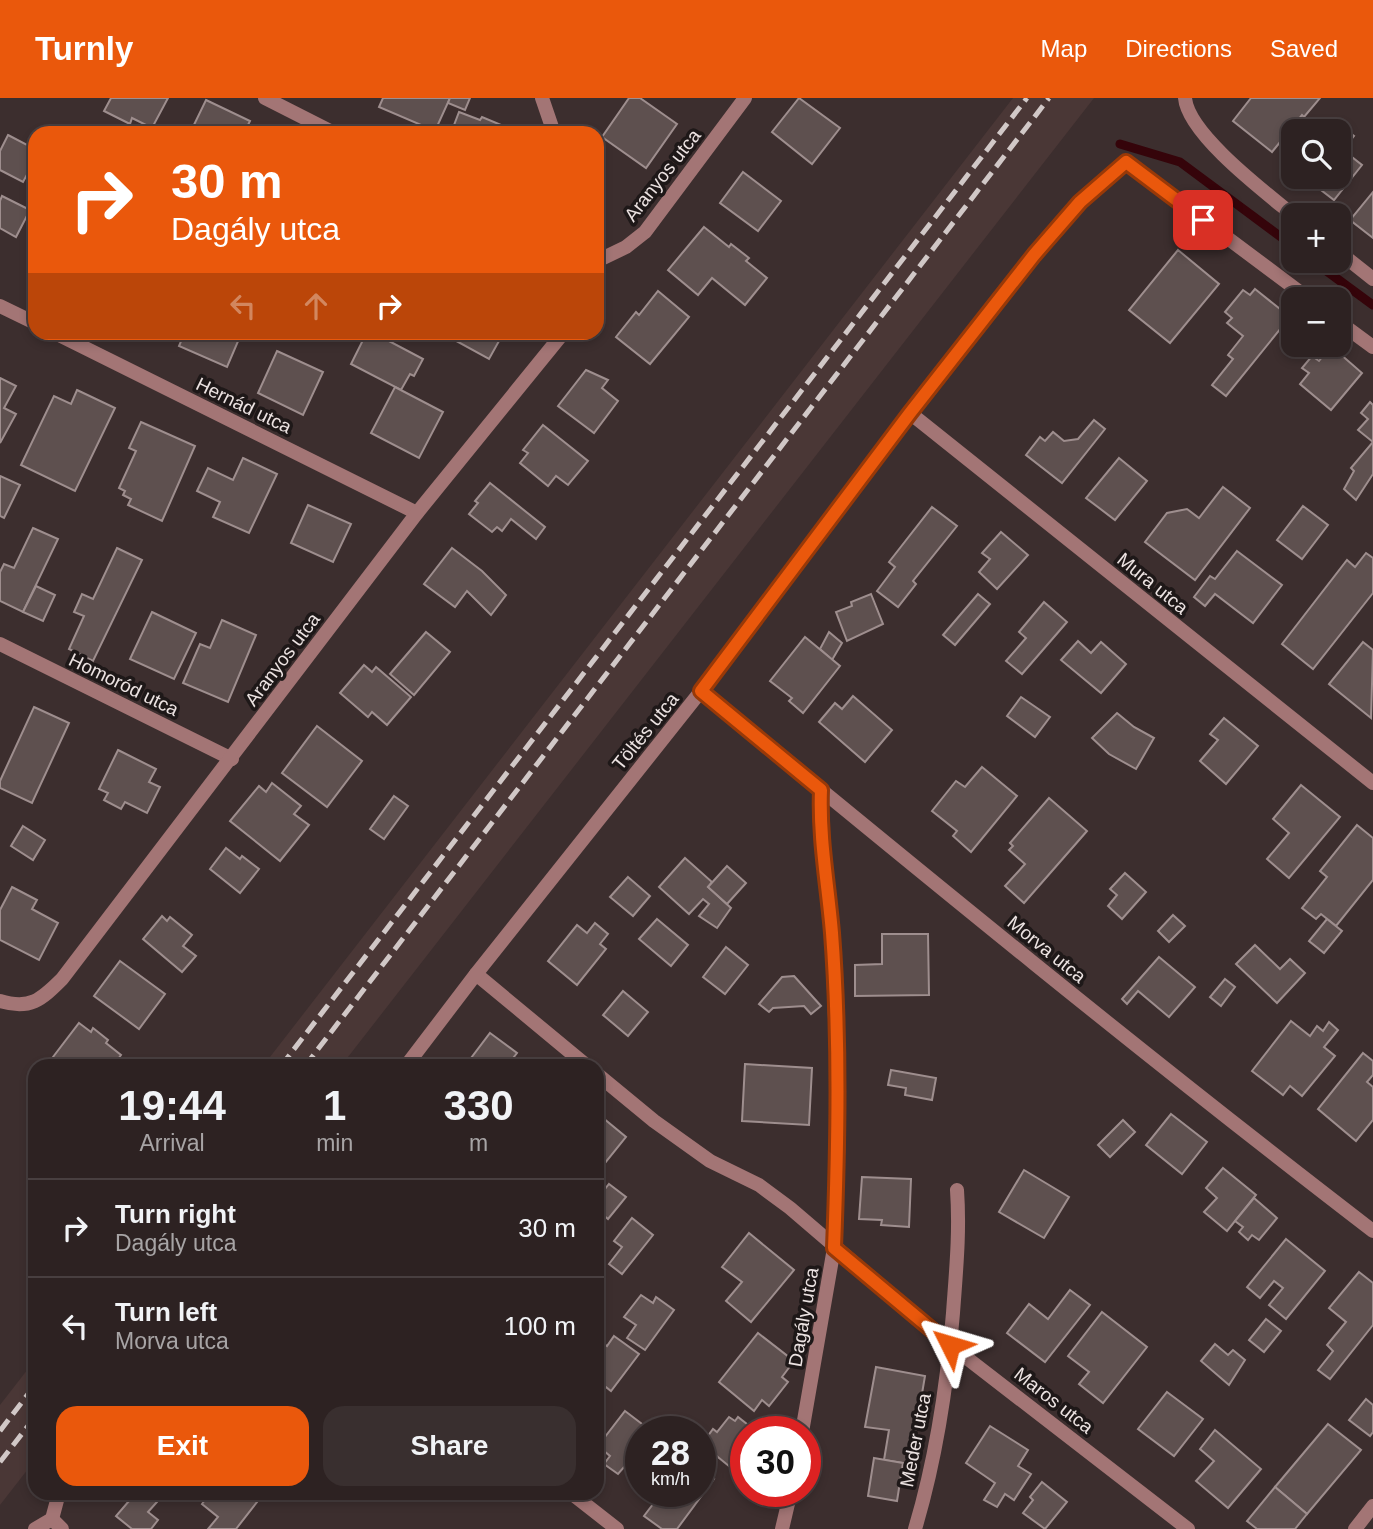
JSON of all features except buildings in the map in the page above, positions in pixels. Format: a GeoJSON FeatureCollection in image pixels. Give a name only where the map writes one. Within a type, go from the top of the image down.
{"type":"FeatureCollection","features":[{"type":"Feature","properties":{"kind":"street"},"geometry":{"type":"LineString","coordinates":[[265,98],[320,126]]}},
{"type":"Feature","properties":{"kind":"street"},"geometry":{"type":"LineString","coordinates":[[542,98],[552,126]]}},
{"type":"Feature","properties":{"kind":"street","name":"Aranyos utca"},"geometry":{"type":"LineString","coordinates":[[604,258],[626,247],[645,232],[745,98]]}},
{"type":"Feature","properties":{"kind":"street"},"geometry":{"type":"LineString","coordinates":[[1185,98],[1193,121],[1215,147],[1281,205]]}},
{"type":"Feature","properties":{"kind":"street","name":"Töltés utca"},"geometry":{"type":"LineString","coordinates":[[411,1059],[701,691],[910,413],[1034,255],[1080,202],[1126,162],[1293,287]]}},
{"type":"Feature","properties":{"kind":"street"},"geometry":{"type":"LineString","coordinates":[[1351,262],[1373,279]]}},
{"type":"Feature","properties":{"kind":"street"},"geometry":{"type":"LineString","coordinates":[[0,306],[28,320]]}},
{"type":"Feature","properties":{"kind":"street"},"geometry":{"type":"LineString","coordinates":[[1351,331],[1373,347]]}},
{"type":"Feature","properties":{"kind":"street","name":"Hernád utca"},"geometry":{"type":"LineString","coordinates":[[69,340],[417,513]]}},
{"type":"Feature","properties":{"kind":"street","name":"Aranyos utca"},"geometry":{"type":"LineString","coordinates":[[0,1001],[28,1005],[44,996],[62,979],[417,513],[558,340]]}},
{"type":"Feature","properties":{"kind":"street","name":"Mura utca"},"geometry":{"type":"LineString","coordinates":[[910,413],[1373,783]]}},
{"type":"Feature","properties":{"kind":"street","name":"Homoród utca"},"geometry":{"type":"LineString","coordinates":[[0,644],[232,759]]}},
{"type":"Feature","properties":{"kind":"street","name":"Morva utca"},"geometry":{"type":"LineString","coordinates":[[701,691],[1243,1131],[1373,1231]]}},
{"type":"Feature","properties":{"kind":"street","name":"Dagály utca"},"geometry":{"type":"LineString","coordinates":[[805,1416],[834,1248],[838,1119],[832,934],[822,853],[821,790]]}},
{"type":"Feature","properties":{"kind":"street"},"geometry":{"type":"LineString","coordinates":[[476,974],[579,1059]]}},
{"type":"Feature","properties":{"kind":"street","name":"Maros utca"},"geometry":{"type":"LineString","coordinates":[[604,1080],[654,1121],[710,1161],[759,1185],[790,1208],[950,1345],[1188,1529]]}},
{"type":"Feature","properties":{"kind":"street","name":"Meder utca"},"geometry":{"type":"LineString","coordinates":[[915,1529],[940,1419],[950,1345],[960,1233],[957,1190]]}},
{"type":"Feature","properties":{"kind":"street"},"geometry":{"type":"LineString","coordinates":[[35,1529],[57,1524],[59,1500]]}},
{"type":"Feature","properties":{"kind":"street"},"geometry":{"type":"LineString","coordinates":[[580,1500],[617,1529]]}},
{"type":"Feature","properties":{"kind":"street"},"geometry":{"type":"LineString","coordinates":[[1355,1529],[1373,1506]]}},
{"type":"Feature","properties":{"kind":"street"},"geometry":{"type":"LineString","coordinates":[[782,1529],[787,1507]]}},
{"type":"Feature","properties":{"kind":"shaded area"},"geometry":{"type":"Polygon","coordinates":[[[1013,98],[1094,98],[346,1059],[268,1059],[1013,98]]]}},
{"type":"Feature","properties":{"kind":"shaded area"},"geometry":{"type":"Polygon","coordinates":[[[28,1369],[28,1469],[0,1505],[0,1405],[28,1369]]]}},
{"type":"Feature","properties":{"kind":"waterway"},"geometry":{"type":"LineString","coordinates":[[1120,144],[1180,162],[1281,237]]}},
{"type":"Feature","properties":{"kind":"waterway"},"geometry":{"type":"LineString","coordinates":[[1329,273],[1373,305]]}},
{"type":"Feature","properties":{"kind":"railway"},"geometry":{"type":"LineString","coordinates":[[286,1059],[1027,98]]}},
{"type":"Feature","properties":{"kind":"railway"},"geometry":{"type":"LineString","coordinates":[[310,1059],[1049,98]]}},
{"type":"Feature","properties":{"kind":"railway"},"geometry":{"type":"LineString","coordinates":[[0,1431],[28,1394]]}},
{"type":"Feature","properties":{"kind":"railway"},"geometry":{"type":"LineString","coordinates":[[0,1462],[28,1426]]}},
{"type":"Feature","properties":{"kind":"route"},"geometry":{"type":"LineString","coordinates":[[950,1345],[834,1248],[839,1132],[832,934],[822,853],[821,790],[701,691],[910,413],[1034,255],[1080,202],[1126,162],[1203,220]]}}]}
